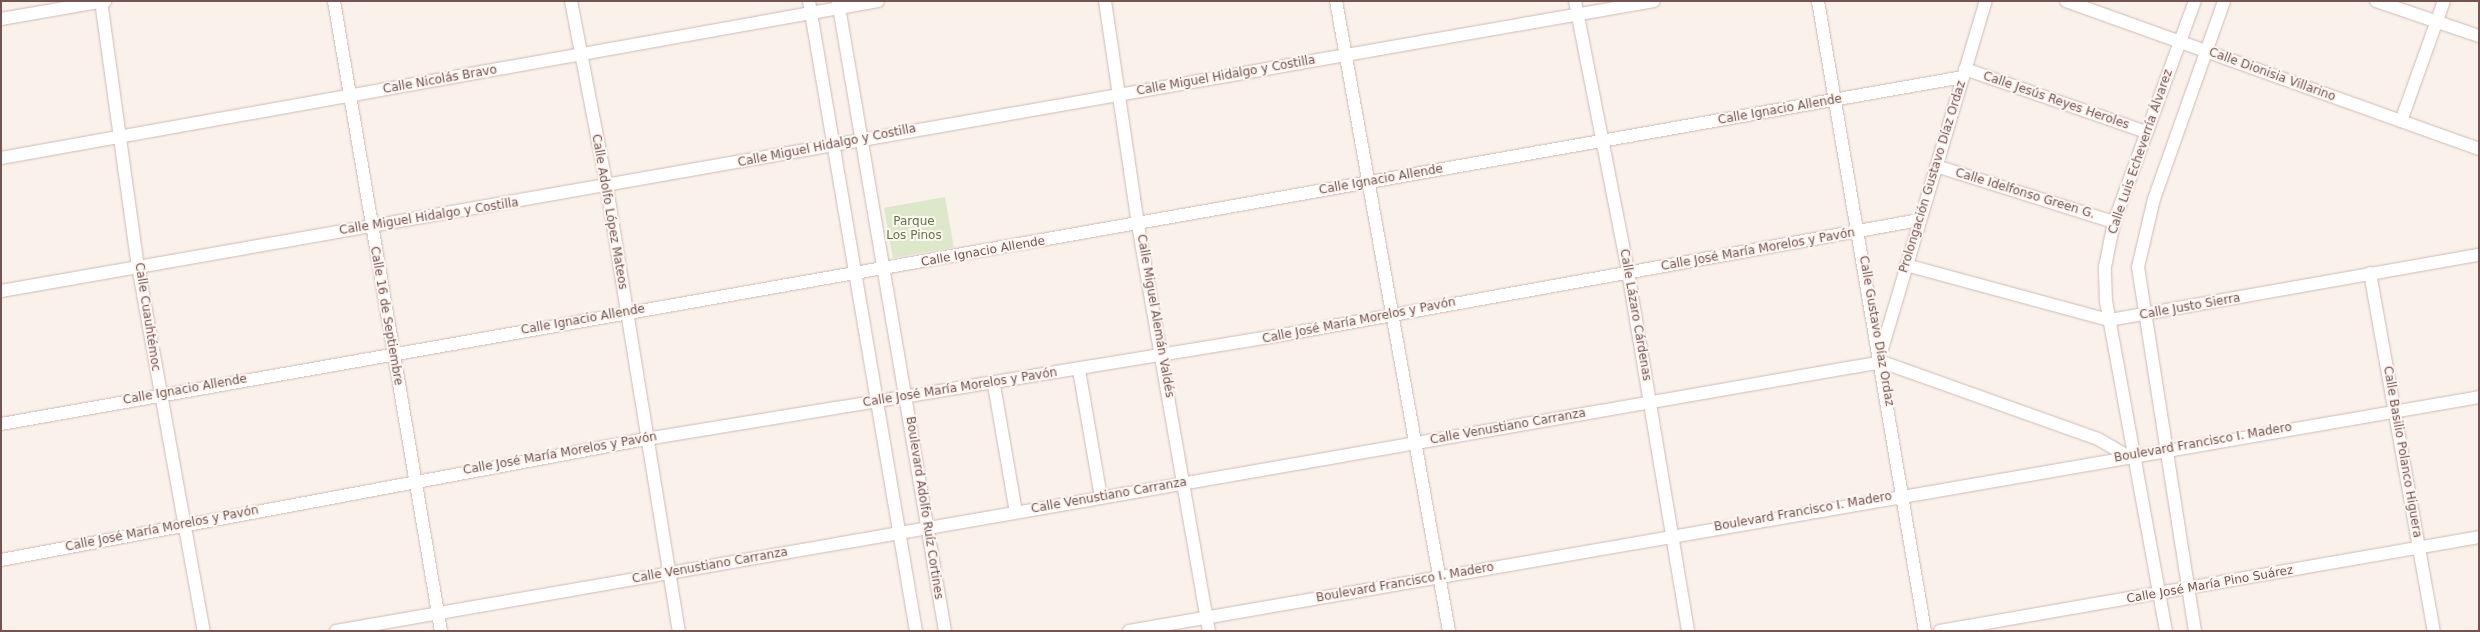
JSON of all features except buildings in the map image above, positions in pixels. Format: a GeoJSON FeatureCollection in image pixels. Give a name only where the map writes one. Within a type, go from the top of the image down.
{"type":"FeatureCollection","features":[{"type":"Feature","properties":{"kind":"street","name":"Calle 16 de Septiembre"},"geometry":{"type":"LineString","coordinates":[[334,1],[413,481],[441,631]]}},
{"type":"Feature","properties":{"kind":"street","name":"Calle Adolfo López Mateos"},"geometry":{"type":"LineString","coordinates":[[571,1],[607,188],[625,312],[679,631]]}},
{"type":"Feature","properties":{"kind":"street","name":"Calle Nicolás Bravo"},"geometry":{"type":"LineString","coordinates":[[1,158],[580,55],[811,7],[878,1]]}},
{"type":"Feature","properties":{"kind":"street","name":"Calle Miguel Alemán Valdés"},"geometry":{"type":"LineString","coordinates":[[1105,1],[1138,225],[1187,483],[1209,631]]}},
{"type":"Feature","properties":{"kind":"street"},"geometry":{"type":"LineString","coordinates":[[1336,1],[1396,313],[1449,631]]}},
{"type":"Feature","properties":{"kind":"street","name":"Calle Lázaro Cárdenas"},"geometry":{"type":"LineString","coordinates":[[1576,1],[1628,272],[1688,631]]}},
{"type":"Feature","properties":{"kind":"street","name":"Calle Miguel Hidalgo y Costilla"},"geometry":{"type":"LineString","coordinates":[[1,291],[138,266],[607,188],[862,139],[1654,1]]}},
{"type":"Feature","properties":{"kind":"street","name":"Calle Gustavo Díaz Ordaz"},"geometry":{"type":"LineString","coordinates":[[1818,1],[1881,358],[1925,631]]}},
{"type":"Feature","properties":{"kind":"street","name":"Prolongación Gustavo Díaz Ordaz"},"geometry":{"type":"LineString","coordinates":[[1881,358],[1918,220],[1986,1]]}},
{"type":"Feature","properties":{"kind":"street","name":"Calle Dionisia Villarino"},"geometry":{"type":"LineString","coordinates":[[2066,1],[2479,149]]}},
{"type":"Feature","properties":{"kind":"street","name":"Calle Luis Echeverría Álvarez"},"geometry":{"type":"LineString","coordinates":[[2166,631],[2131,456],[2109,320],[2105,267],[2114,222],[2195,1]]}},
{"type":"Feature","properties":{"kind":"street"},"geometry":{"type":"LineString","coordinates":[[2195,631],[2138,274],[2141,246],[2224,1]]}},
{"type":"Feature","properties":{"kind":"street"},"geometry":{"type":"LineString","coordinates":[[2376,1],[2479,36]]}},
{"type":"Feature","properties":{"kind":"street"},"geometry":{"type":"LineString","coordinates":[[2401,122],[2444,1]]}},
{"type":"Feature","properties":{"kind":"street"},"geometry":{"type":"LineString","coordinates":[[1,19],[102,2]]}},
{"type":"Feature","properties":{"kind":"street","name":"Calle Cuauhtémoc"},"geometry":{"type":"LineString","coordinates":[[102,2],[138,266],[204,631]]}},
{"type":"Feature","properties":{"kind":"street","name":"Boulevard Adolfo Ruíz Cortines"},"geometry":{"type":"LineString","coordinates":[[839,5],[945,631]]}},
{"type":"Feature","properties":{"kind":"street"},"geometry":{"type":"LineString","coordinates":[[811,7],[916,631]]}},
{"type":"Feature","properties":{"kind":"street","name":"Calle Ignacio Allende"},"geometry":{"type":"LineString","coordinates":[[1,424],[625,312],[1138,225],[1602,140],[1836,100],[1964,73]]}},
{"type":"Feature","properties":{"kind":"street","name":"Calle Jesús Reyes Heroles"},"geometry":{"type":"LineString","coordinates":[[1964,73],[2146,132]]}},
{"type":"Feature","properties":{"kind":"street","name":"Calle Idelfonso Green G."},"geometry":{"type":"LineString","coordinates":[[1936,166],[2114,222]]}},
{"type":"Feature","properties":{"kind":"street","name":"Calle José María Morelos y Pavón"},"geometry":{"type":"LineString","coordinates":[[1,560],[413,481],[646,439],[876,401],[994,385],[1918,220]]}},
{"type":"Feature","properties":{"kind":"street","name":"Calle Justo Sierra"},"geometry":{"type":"LineString","coordinates":[[1906,264],[2109,320],[2144,316],[2370,273],[2479,255]]}},
{"type":"Feature","properties":{"kind":"street","name":"Calle Basilio Polanco Higuera"},"geometry":{"type":"LineString","coordinates":[[2370,273],[2434,631]]}},
{"type":"Feature","properties":{"kind":"street"},"geometry":{"type":"LineString","coordinates":[[1881,358],[2098,439],[2131,456]]}},
{"type":"Feature","properties":{"kind":"street","name":"Calle Venustiano Carranza"},"geometry":{"type":"LineString","coordinates":[[336,631],[1651,402],[1881,358]]}},
{"type":"Feature","properties":{"kind":"street"},"geometry":{"type":"LineString","coordinates":[[1079,370],[1101,498]]}},
{"type":"Feature","properties":{"kind":"street"},"geometry":{"type":"LineString","coordinates":[[994,385],[1016,512]]}},
{"type":"Feature","properties":{"kind":"street","name":"Boulevard Francisco I. Madero"},"geometry":{"type":"LineString","coordinates":[[1129,631],[2131,456],[2165,448],[2479,397]]}},
{"type":"Feature","properties":{"kind":"street","name":"Calle José María Pino Suárez"},"geometry":{"type":"LineString","coordinates":[[1940,631],[2188,590],[2479,537]]}},
{"type":"Feature","properties":{"kind":"green space","name":"Parque Los Pinos"},"geometry":{"type":"Polygon","coordinates":[[[945,197],[954,247],[893,258],[884,208],[945,197]]]}}]}
